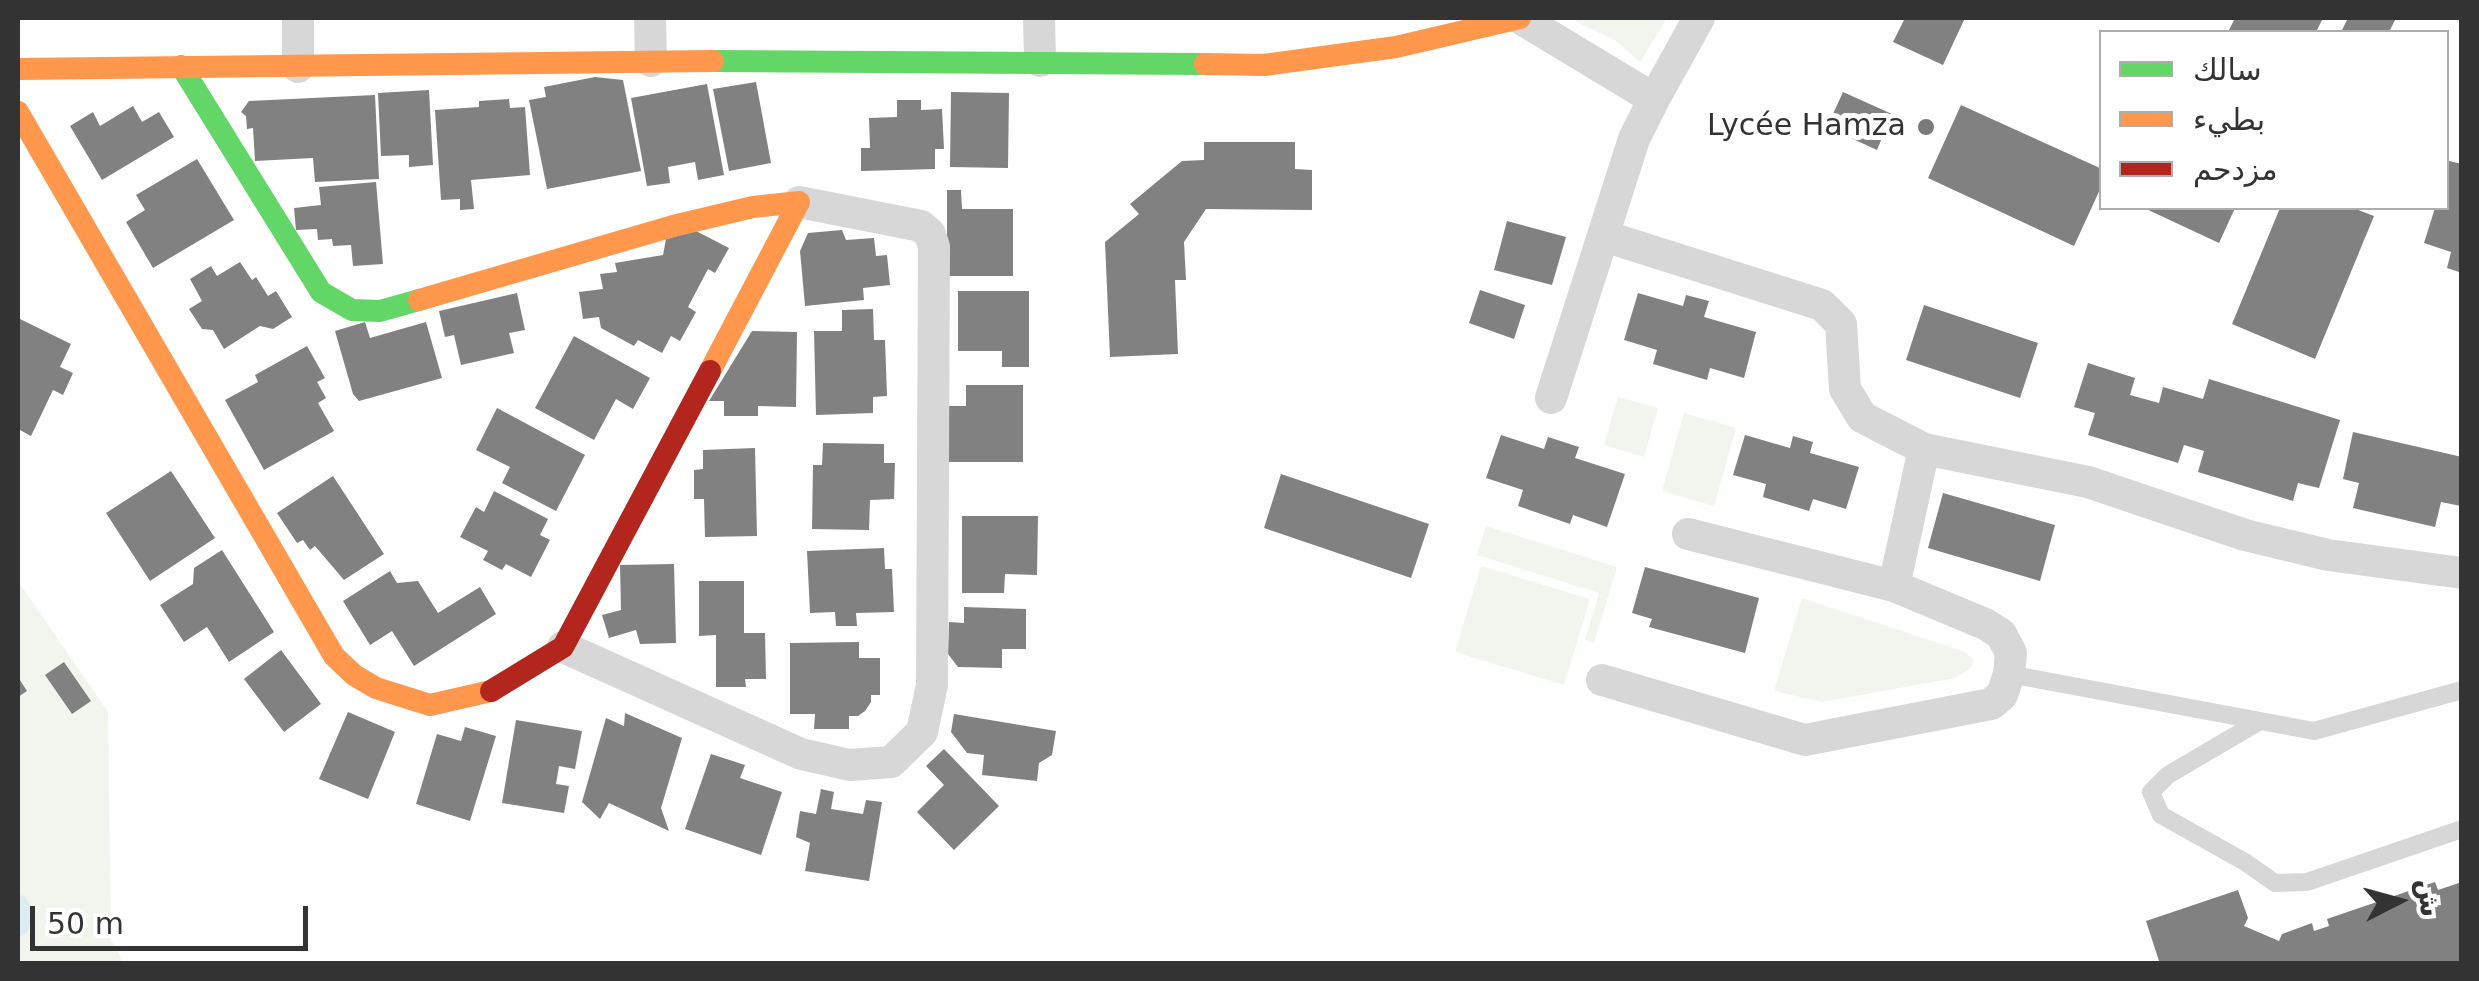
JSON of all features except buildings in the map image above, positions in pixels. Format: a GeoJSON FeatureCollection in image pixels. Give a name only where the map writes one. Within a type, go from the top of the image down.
{"type":"FeatureCollection","features":[{"type":"Feature","properties":{"kind":"street"},"geometry":{"type":"LineString","coordinates":[[298,18],[298,67]]}},
{"type":"Feature","properties":{"kind":"street"},"geometry":{"type":"LineString","coordinates":[[650,18],[651,61]]}},
{"type":"Feature","properties":{"kind":"street"},"geometry":{"type":"LineString","coordinates":[[1039,18],[1040,61]]}},
{"type":"Feature","properties":{"kind":"street"},"geometry":{"type":"LineString","coordinates":[[18,68],[651,61],[1264,65],[1396,47],[1520,18],[1654,99]]}},
{"type":"Feature","properties":{"kind":"street"},"geometry":{"type":"LineString","coordinates":[[1551,398],[1634,139],[1699,18]]}},
{"type":"Feature","properties":{"kind":"street"},"geometry":{"type":"LineString","coordinates":[[181,66],[321,292],[352,310],[380,312],[673,226],[752,207],[799,202],[921,226],[930,234],[934,247],[932,684],[922,732],[891,762],[850,765],[801,754],[563,647]]}},
{"type":"Feature","properties":{"kind":"street"},"geometry":{"type":"LineString","coordinates":[[18,112],[334,656],[354,675],[398,697],[430,704],[489,692],[563,647],[799,202]]}},
{"type":"Feature","properties":{"kind":"street"},"geometry":{"type":"LineString","coordinates":[[1604,236],[1822,304],[1841,324],[1845,389],[1862,417],[1924,449],[2088,482],[2245,535],[2328,555],[2454,575],[2462,573]]}},
{"type":"Feature","properties":{"kind":"street"},"geometry":{"type":"LineString","coordinates":[[1894,586],[1924,449]]}},
{"type":"Feature","properties":{"kind":"street"},"geometry":{"type":"LineString","coordinates":[[1602,680],[1805,740],[1991,704],[2002,695],[2011,653],[2001,634],[1894,586],[1688,534]]}},
{"type":"Feature","properties":{"kind":"lane"},"geometry":{"type":"LineString","coordinates":[[2009,674],[2314,730],[2462,690]]}},
{"type":"Feature","properties":{"kind":"lane"},"geometry":{"type":"LineString","coordinates":[[2260,721],[2159,784],[2151,792],[2161,815],[2245,862],[2274,883],[2306,882],[2462,829]]}},
{"type":"Feature","properties":{"kind":"shaded area"},"geometry":{"type":"Polygon","coordinates":[[[1667,18],[1640,62],[1616,41],[1575,21],[1667,18]]]}},
{"type":"Feature","properties":{"kind":"shaded area"},"geometry":{"type":"Polygon","coordinates":[[[1618,397],[1658,408],[1644,457],[1604,445],[1618,397]]]}},
{"type":"Feature","properties":{"kind":"shaded area"},"geometry":{"type":"Polygon","coordinates":[[[1684,413],[1736,428],[1714,506],[1662,491],[1684,413]]]}},
{"type":"Feature","properties":{"kind":"shaded area"},"geometry":{"type":"Polygon","coordinates":[[[1486,526],[1617,567],[1594,643],[1585,640],[1599,593],[1477,555],[1486,526]]]}},
{"type":"Feature","properties":{"kind":"shaded area"},"geometry":{"type":"Polygon","coordinates":[[[1481,566],[1590,599],[1564,685],[1455,652],[1481,566]]]}},
{"type":"Feature","properties":{"kind":"shaded area"},"geometry":{"type":"Polygon","coordinates":[[[18,581],[108,712],[111,940],[124,963],[18,963],[18,581]]]}},
{"type":"Feature","properties":{"kind":"shaded area"},"geometry":{"type":"Polygon","coordinates":[[[1802,598],[1965,652],[1974,660],[1970,669],[1955,678],[1822,702],[1774,691],[1802,598]]]}},
{"type":"Feature","properties":{"kind":"shaded area"},"geometry":{"type":"Polygon","coordinates":[[[18,895],[25,896],[34,912],[27,933],[18,938],[18,895]]]}},
{"type":"Feature","properties":{"kind":"traffic: fast"},"geometry":{"type":"LineString","coordinates":[[713,61],[1205,64]]}},
{"type":"Feature","properties":{"kind":"traffic: fast"},"geometry":{"type":"LineString","coordinates":[[181,66],[321,292],[352,310],[380,311],[419,300]]}},
{"type":"Feature","properties":{"kind":"traffic: slow"},"geometry":{"type":"LineString","coordinates":[[1205,64],[1264,65],[1396,47],[1520,18]]}},
{"type":"Feature","properties":{"kind":"traffic: slow"},"geometry":{"type":"LineString","coordinates":[[18,69],[713,61]]}},
{"type":"Feature","properties":{"kind":"traffic: slow"},"geometry":{"type":"LineString","coordinates":[[18,112],[334,656],[376,688],[430,705],[491,691]]}},
{"type":"Feature","properties":{"kind":"traffic: slow"},"geometry":{"type":"LineString","coordinates":[[419,300],[673,226],[753,207],[799,202],[710,371]]}},
{"type":"Feature","properties":{"kind":"traffic: jam"},"geometry":{"type":"LineString","coordinates":[[491,691],[563,647],[710,371]]}},
{"type":"Feature","properties":{"kind":"place","name":"Lycée Hamza"},"geometry":{"type":"Point","coordinates":[1926,127]}}]}
